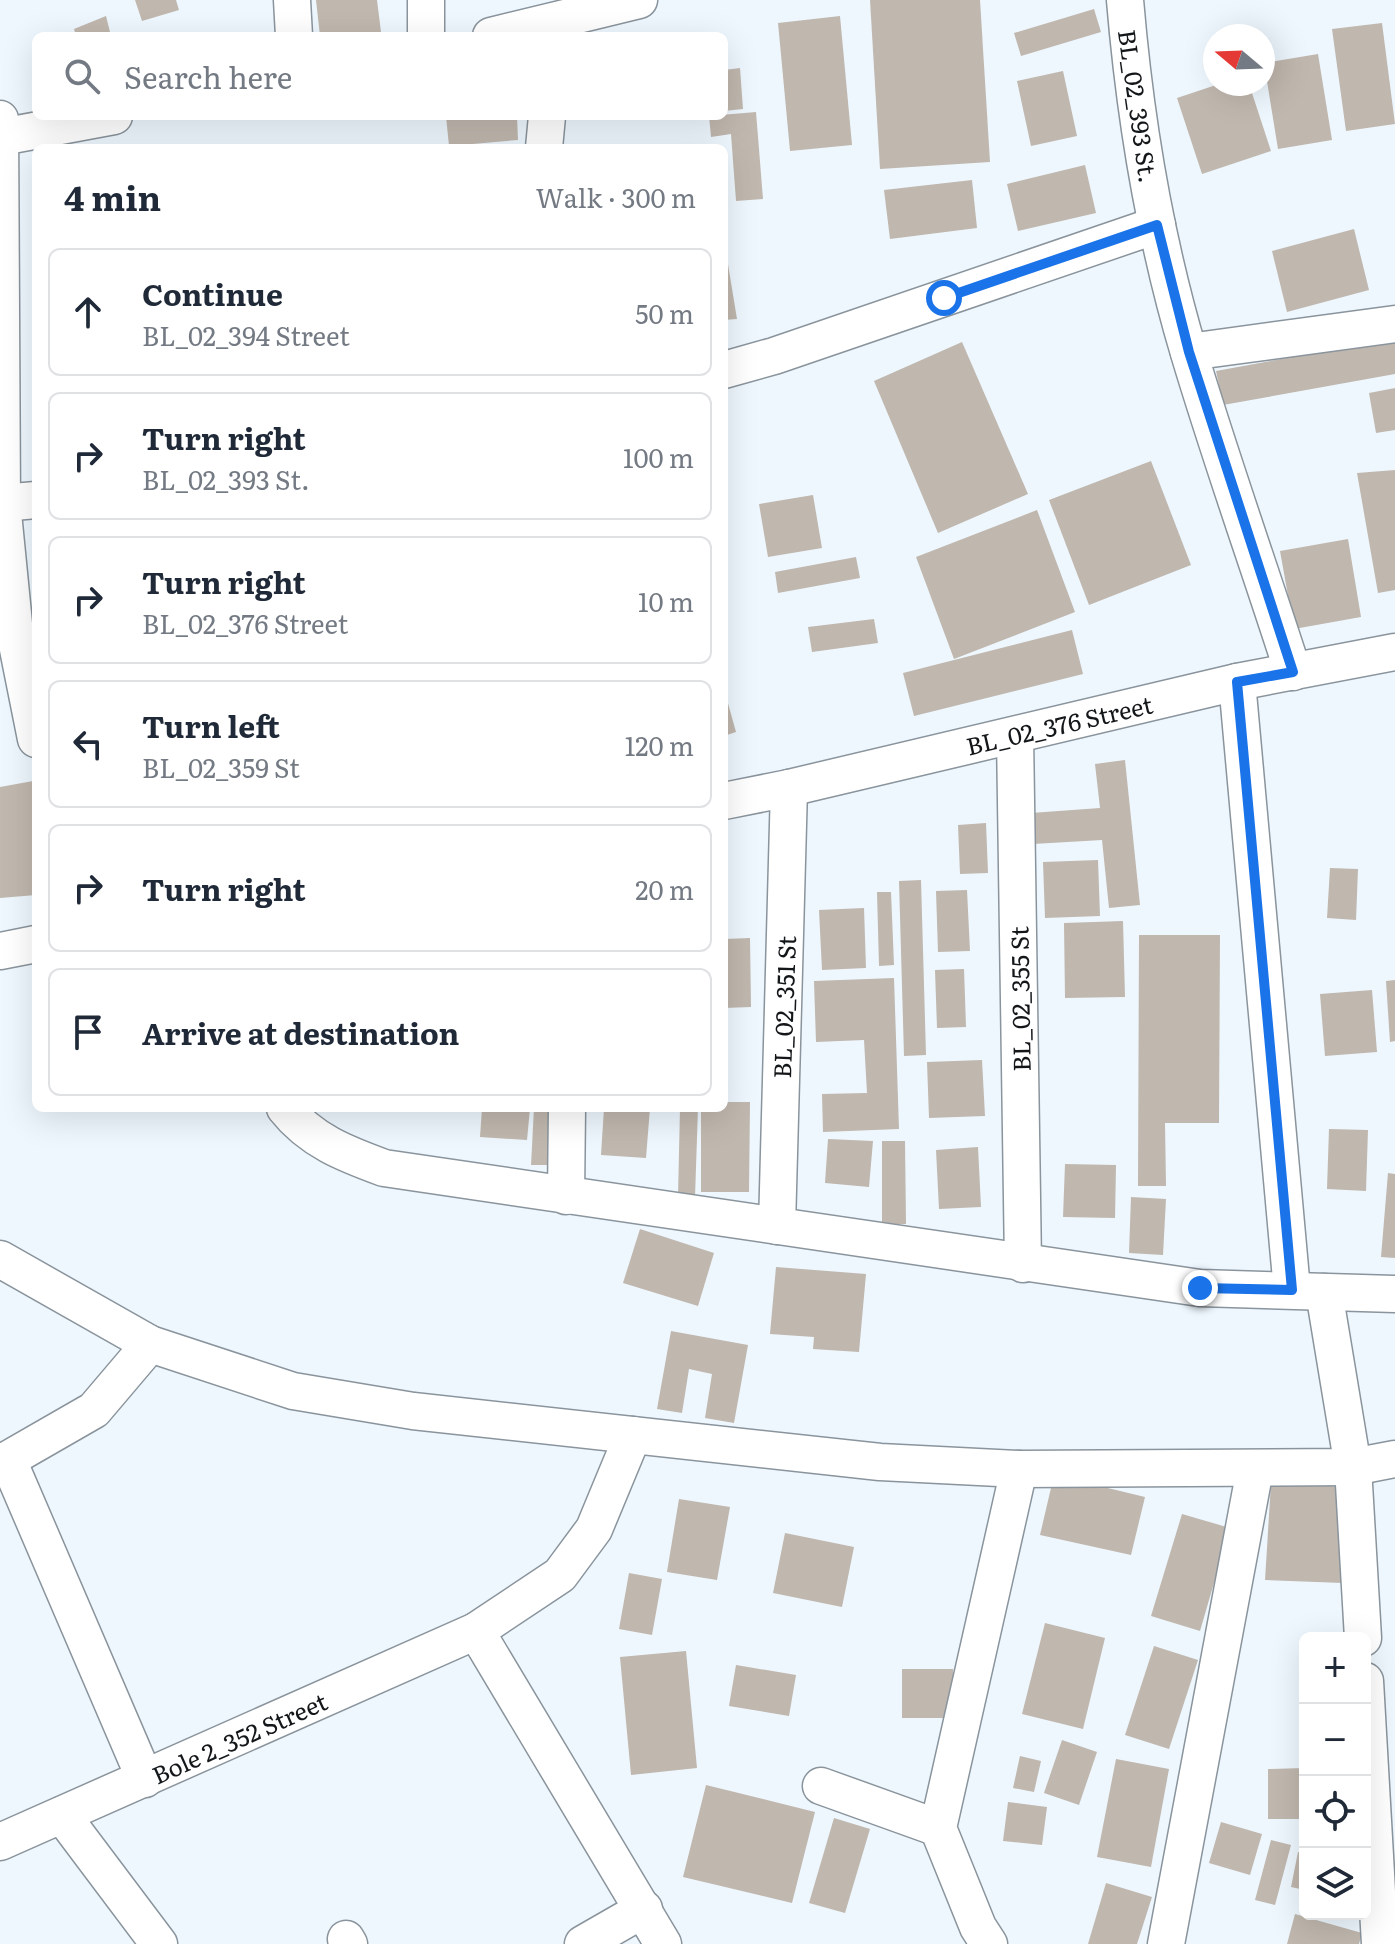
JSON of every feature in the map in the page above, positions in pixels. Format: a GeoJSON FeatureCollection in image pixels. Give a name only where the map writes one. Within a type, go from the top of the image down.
{"type":"FeatureCollection","features":[{"type":"Feature","properties":{"kind":"street"},"geometry":{"type":"LineString","coordinates":[[292,0],[294,32]]}},
{"type":"Feature","properties":{"kind":"street"},"geometry":{"type":"LineString","coordinates":[[426,0],[426,32]]}},
{"type":"Feature","properties":{"kind":"street"},"geometry":{"type":"LineString","coordinates":[[524,32],[556,28],[639,0]]}},
{"type":"Feature","properties":{"kind":"street","name":"BL_02_393 St."},"geometry":{"type":"LineString","coordinates":[[1125,0],[1130,59],[1157,225],[1189,352],[1293,672]]}},
{"type":"Feature","properties":{"kind":"street"},"geometry":{"type":"LineString","coordinates":[[0,119],[19,501],[15,634],[32,719]]}},
{"type":"Feature","properties":{"kind":"street"},"geometry":{"type":"LineString","coordinates":[[1,137],[92,120]]}},
{"type":"Feature","properties":{"kind":"street"},"geometry":{"type":"LineString","coordinates":[[544,144],[547,120]]}},
{"type":"Feature","properties":{"kind":"street"},"geometry":{"type":"LineString","coordinates":[[728,369],[774,356],[1157,225]]}},
{"type":"Feature","properties":{"kind":"street"},"geometry":{"type":"LineString","coordinates":[[1189,352],[1395,324]]}},
{"type":"Feature","properties":{"kind":"street","name":"BL_02_376 Street"},"geometry":{"type":"LineString","coordinates":[[728,800],[1237,682],[1395,652]]}},
{"type":"Feature","properties":{"kind":"street"},"geometry":{"type":"LineString","coordinates":[[1237,682],[1308,1291],[1353,1467],[1363,1632]]}},
{"type":"Feature","properties":{"kind":"street","name":"BL_02_355 St"},"geometry":{"type":"LineString","coordinates":[[1015,735],[1023,1264]]}},
{"type":"Feature","properties":{"kind":"street","name":"BL_02_351 St"},"geometry":{"type":"LineString","coordinates":[[777,1226],[789,788]]}},
{"type":"Feature","properties":{"kind":"street"},"geometry":{"type":"LineString","coordinates":[[0,951],[32,945]]}},
{"type":"Feature","properties":{"kind":"street"},"geometry":{"type":"LineString","coordinates":[[288,1112],[298,1125],[338,1151],[384,1168],[1200,1288],[1395,1294]]}},
{"type":"Feature","properties":{"kind":"street"},"geometry":{"type":"LineString","coordinates":[[566,1196],[567,1112]]}},
{"type":"Feature","properties":{"kind":"street"},"geometry":{"type":"LineString","coordinates":[[0,1259],[150,1344],[293,1391],[413,1411],[880,1462],[1019,1469],[1353,1467],[1395,1459]]}},
{"type":"Feature","properties":{"kind":"street"},"geometry":{"type":"LineString","coordinates":[[145,1779],[4,1462],[94,1410],[150,1344]]}},
{"type":"Feature","properties":{"kind":"street","name":"Bole 2_352 Street"},"geometry":{"type":"LineString","coordinates":[[0,1842],[476,1631],[560,1575],[594,1529],[633,1435]]}},
{"type":"Feature","properties":{"kind":"street"},"geometry":{"type":"LineString","coordinates":[[989,1944],[978,1927],[938,1828],[1019,1469]]}},
{"type":"Feature","properties":{"kind":"street"},"geometry":{"type":"LineString","coordinates":[[1166,1944],[1255,1469]]}},
{"type":"Feature","properties":{"kind":"street"},"geometry":{"type":"LineString","coordinates":[[476,1631],[663,1944]]}},
{"type":"Feature","properties":{"kind":"street"},"geometry":{"type":"LineString","coordinates":[[1366,1704],[1380,1944]]}},
{"type":"Feature","properties":{"kind":"street"},"geometry":{"type":"LineString","coordinates":[[821,1786],[938,1828]]}},
{"type":"Feature","properties":{"kind":"street"},"geometry":{"type":"LineString","coordinates":[[62,1815],[159,1944]]}},
{"type":"Feature","properties":{"kind":"street"},"geometry":{"type":"LineString","coordinates":[[583,1944],[644,1909]]}},
{"type":"Feature","properties":{"kind":"building"},"geometry":{"type":"Polygon","coordinates":[[[135,0],[176,0],[179,10],[142,21],[135,0]]]}},
{"type":"Feature","properties":{"kind":"building"},"geometry":{"type":"Polygon","coordinates":[[[316,0],[377,0],[381,32],[320,32],[316,0]]]}},
{"type":"Feature","properties":{"kind":"building"},"geometry":{"type":"Polygon","coordinates":[[[870,0],[980,0],[990,162],[880,169],[870,0]]]}},
{"type":"Feature","properties":{"kind":"building"},"geometry":{"type":"Polygon","coordinates":[[[1094,9],[1101,32],[1021,56],[1014,33],[1094,9]]]}},
{"type":"Feature","properties":{"kind":"building"},"geometry":{"type":"Polygon","coordinates":[[[106,16],[110,32],[75,32],[74,29],[106,16]]]}},
{"type":"Feature","properties":{"kind":"building"},"geometry":{"type":"Polygon","coordinates":[[[840,16],[852,145],[790,151],[778,23],[840,16]]]}},
{"type":"Feature","properties":{"kind":"building"},"geometry":{"type":"Polygon","coordinates":[[[1382,23],[1395,124],[1346,131],[1332,29],[1382,23]]]}},
{"type":"Feature","properties":{"kind":"building"},"geometry":{"type":"Polygon","coordinates":[[[1318,54],[1332,140],[1278,149],[1269,96],[1275,96],[1275,61],[1318,54]]]}},
{"type":"Feature","properties":{"kind":"building"},"geometry":{"type":"Polygon","coordinates":[[[740,68],[743,109],[728,111],[728,70],[740,68]]]}},
{"type":"Feature","properties":{"kind":"building"},"geometry":{"type":"Polygon","coordinates":[[[1063,71],[1077,136],[1031,146],[1017,81],[1063,71]]]}},
{"type":"Feature","properties":{"kind":"building"},"geometry":{"type":"Polygon","coordinates":[[[1203,89],[1203,96],[1253,96],[1271,151],[1202,174],[1177,98],[1203,89]]]}},
{"type":"Feature","properties":{"kind":"building"},"geometry":{"type":"Polygon","coordinates":[[[756,112],[763,199],[736,201],[731,134],[711,137],[709,120],[728,120],[728,114],[756,112]]]}},
{"type":"Feature","properties":{"kind":"building"},"geometry":{"type":"Polygon","coordinates":[[[446,120],[517,120],[518,140],[449,144],[446,120]]]}},
{"type":"Feature","properties":{"kind":"building"},"geometry":{"type":"Polygon","coordinates":[[[1085,165],[1096,213],[1018,231],[1007,184],[1085,165]]]}},
{"type":"Feature","properties":{"kind":"building"},"geometry":{"type":"Polygon","coordinates":[[[972,180],[977,228],[890,239],[884,190],[972,180]]]}},
{"type":"Feature","properties":{"kind":"building"},"geometry":{"type":"Polygon","coordinates":[[[1354,229],[1369,290],[1287,312],[1272,251],[1354,229]]]}},
{"type":"Feature","properties":{"kind":"building"},"geometry":{"type":"Polygon","coordinates":[[[728,264],[737,319],[728,320],[728,264]]]}},
{"type":"Feature","properties":{"kind":"building"},"geometry":{"type":"Polygon","coordinates":[[[1395,338],[1395,374],[1223,405],[1216,371],[1395,338]]]}},
{"type":"Feature","properties":{"kind":"building"},"geometry":{"type":"Polygon","coordinates":[[[962,342],[1028,494],[938,533],[874,381],[962,342]]]}},
{"type":"Feature","properties":{"kind":"building"},"geometry":{"type":"Polygon","coordinates":[[[1395,388],[1395,430],[1376,433],[1369,393],[1395,388]]]}},
{"type":"Feature","properties":{"kind":"building"},"geometry":{"type":"Polygon","coordinates":[[[1151,461],[1191,565],[1089,605],[1049,500],[1151,461]]]}},
{"type":"Feature","properties":{"kind":"building"},"geometry":{"type":"Polygon","coordinates":[[[1395,470],[1395,590],[1378,593],[1357,473],[1395,470]]]}},
{"type":"Feature","properties":{"kind":"building"},"geometry":{"type":"Polygon","coordinates":[[[813,495],[822,548],[768,557],[759,504],[813,495]]]}},
{"type":"Feature","properties":{"kind":"building"},"geometry":{"type":"Polygon","coordinates":[[[1037,510],[1075,612],[954,659],[916,557],[1037,510]]]}},
{"type":"Feature","properties":{"kind":"building"},"geometry":{"type":"Polygon","coordinates":[[[1348,539],[1361,617],[1294,629],[1280,551],[1348,539]]]}},
{"type":"Feature","properties":{"kind":"building"},"geometry":{"type":"Polygon","coordinates":[[[856,557],[860,578],[778,593],[775,572],[856,557]]]}},
{"type":"Feature","properties":{"kind":"building"},"geometry":{"type":"Polygon","coordinates":[[[874,619],[878,643],[812,652],[808,627],[874,619]]]}},
{"type":"Feature","properties":{"kind":"building"},"geometry":{"type":"Polygon","coordinates":[[[1072,630],[1083,674],[914,716],[903,673],[1072,630]]]}},
{"type":"Feature","properties":{"kind":"building"},"geometry":{"type":"Polygon","coordinates":[[[728,703],[736,732],[728,735],[728,703]]]}},
{"type":"Feature","properties":{"kind":"building"},"geometry":{"type":"Polygon","coordinates":[[[1125,760],[1140,905],[1109,908],[1102,840],[1033,844],[1031,813],[1100,808],[1095,764],[1125,760]]]}},
{"type":"Feature","properties":{"kind":"building"},"geometry":{"type":"Polygon","coordinates":[[[32,781],[32,895],[0,898],[0,787],[32,781]]]}},
{"type":"Feature","properties":{"kind":"building"},"geometry":{"type":"Polygon","coordinates":[[[986,823],[988,873],[960,874],[958,825],[986,823]]]}},
{"type":"Feature","properties":{"kind":"building"},"geometry":{"type":"Polygon","coordinates":[[[1098,860],[1100,916],[1045,918],[1043,862],[1098,860]]]}},
{"type":"Feature","properties":{"kind":"building"},"geometry":{"type":"Polygon","coordinates":[[[1330,868],[1358,869],[1356,920],[1327,918],[1330,868]]]}},
{"type":"Feature","properties":{"kind":"building"},"geometry":{"type":"Polygon","coordinates":[[[921,880],[926,1055],[904,1056],[899,881],[921,880]]]}},
{"type":"Feature","properties":{"kind":"building"},"geometry":{"type":"Polygon","coordinates":[[[967,890],[970,951],[938,952],[936,891],[967,890]]]}},
{"type":"Feature","properties":{"kind":"building"},"geometry":{"type":"Polygon","coordinates":[[[877,892],[891,892],[894,965],[879,966],[877,892]]]}},
{"type":"Feature","properties":{"kind":"building"},"geometry":{"type":"Polygon","coordinates":[[[864,908],[866,968],[822,970],[819,910],[864,908]]]}},
{"type":"Feature","properties":{"kind":"building"},"geometry":{"type":"Polygon","coordinates":[[[1123,921],[1125,997],[1065,998],[1064,923],[1123,921]]]}},
{"type":"Feature","properties":{"kind":"building"},"geometry":{"type":"Polygon","coordinates":[[[1139,935],[1220,935],[1219,1123],[1165,1123],[1166,1186],[1138,1186],[1139,935]]]}},
{"type":"Feature","properties":{"kind":"building"},"geometry":{"type":"Polygon","coordinates":[[[750,938],[751,1007],[728,1008],[728,939],[750,938]]]}},
{"type":"Feature","properties":{"kind":"building"},"geometry":{"type":"Polygon","coordinates":[[[964,969],[966,1027],[937,1028],[935,970],[964,969]]]}},
{"type":"Feature","properties":{"kind":"building"},"geometry":{"type":"Polygon","coordinates":[[[894,978],[899,1129],[823,1132],[822,1094],[867,1093],[864,1040],[816,1042],[814,981],[894,978]]]}},
{"type":"Feature","properties":{"kind":"building"},"geometry":{"type":"Polygon","coordinates":[[[1395,980],[1395,1041],[1390,1042],[1386,981],[1395,980]]]}},
{"type":"Feature","properties":{"kind":"building"},"geometry":{"type":"Polygon","coordinates":[[[1372,990],[1377,1052],[1325,1056],[1320,994],[1372,990]]]}},
{"type":"Feature","properties":{"kind":"building"},"geometry":{"type":"Polygon","coordinates":[[[982,1060],[985,1116],[929,1118],[927,1062],[982,1060]]]}},
{"type":"Feature","properties":{"kind":"building"},"geometry":{"type":"Polygon","coordinates":[[[728,1102],[750,1102],[749,1192],[701,1192],[701,1112],[728,1112],[728,1102]]]}},
{"type":"Feature","properties":{"kind":"building"},"geometry":{"type":"Polygon","coordinates":[[[482,1112],[530,1112],[527,1140],[480,1137],[482,1112]]]}},
{"type":"Feature","properties":{"kind":"building"},"geometry":{"type":"Polygon","coordinates":[[[534,1112],[551,1112],[547,1165],[531,1165],[534,1112]]]}},
{"type":"Feature","properties":{"kind":"building"},"geometry":{"type":"Polygon","coordinates":[[[604,1112],[650,1112],[646,1158],[601,1155],[604,1112]]]}},
{"type":"Feature","properties":{"kind":"building"},"geometry":{"type":"Polygon","coordinates":[[[680,1112],[698,1112],[695,1197],[678,1197],[680,1112]]]}},
{"type":"Feature","properties":{"kind":"building"},"geometry":{"type":"Polygon","coordinates":[[[1329,1129],[1368,1130],[1366,1191],[1327,1189],[1329,1129]]]}},
{"type":"Feature","properties":{"kind":"building"},"geometry":{"type":"Polygon","coordinates":[[[828,1139],[873,1141],[869,1187],[825,1183],[828,1139]]]}},
{"type":"Feature","properties":{"kind":"building"},"geometry":{"type":"Polygon","coordinates":[[[882,1141],[905,1141],[906,1224],[882,1224],[882,1141]]]}},
{"type":"Feature","properties":{"kind":"building"},"geometry":{"type":"Polygon","coordinates":[[[978,1147],[981,1207],[939,1209],[936,1150],[978,1147]]]}},
{"type":"Feature","properties":{"kind":"building"},"geometry":{"type":"Polygon","coordinates":[[[1065,1164],[1116,1165],[1115,1218],[1063,1217],[1065,1164]]]}},
{"type":"Feature","properties":{"kind":"building"},"geometry":{"type":"Polygon","coordinates":[[[1388,1173],[1395,1174],[1395,1258],[1381,1257],[1388,1173]]]}},
{"type":"Feature","properties":{"kind":"building"},"geometry":{"type":"Polygon","coordinates":[[[1131,1197],[1166,1199],[1163,1255],[1129,1253],[1131,1197]]]}},
{"type":"Feature","properties":{"kind":"building"},"geometry":{"type":"Polygon","coordinates":[[[640,1229],[714,1253],[698,1306],[623,1283],[640,1229]]]}},
{"type":"Feature","properties":{"kind":"building"},"geometry":{"type":"Polygon","coordinates":[[[776,1267],[866,1274],[859,1352],[813,1349],[814,1337],[770,1334],[776,1267]]]}},
{"type":"Feature","properties":{"kind":"building"},"geometry":{"type":"Polygon","coordinates":[[[671,1331],[748,1345],[734,1423],[705,1418],[712,1374],[689,1369],[682,1413],[657,1409],[671,1331]]]}},
{"type":"Feature","properties":{"kind":"building"},"geometry":{"type":"Polygon","coordinates":[[[1054,1475],[1145,1497],[1131,1555],[1040,1535],[1054,1475]]]}},
{"type":"Feature","properties":{"kind":"building"},"geometry":{"type":"Polygon","coordinates":[[[1271,1483],[1348,1487],[1343,1583],[1265,1580],[1271,1483]]]}},
{"type":"Feature","properties":{"kind":"building"},"geometry":{"type":"Polygon","coordinates":[[[679,1499],[730,1507],[717,1580],[667,1572],[679,1499]]]}},
{"type":"Feature","properties":{"kind":"building"},"geometry":{"type":"Polygon","coordinates":[[[1182,1514],[1230,1528],[1200,1631],[1151,1616],[1182,1514]]]}},
{"type":"Feature","properties":{"kind":"building"},"geometry":{"type":"Polygon","coordinates":[[[785,1533],[854,1547],[842,1607],[773,1593],[785,1533]]]}},
{"type":"Feature","properties":{"kind":"building"},"geometry":{"type":"Polygon","coordinates":[[[629,1573],[662,1579],[652,1635],[619,1629],[629,1573]]]}},
{"type":"Feature","properties":{"kind":"building"},"geometry":{"type":"Polygon","coordinates":[[[1045,1623],[1105,1638],[1083,1729],[1022,1714],[1045,1623]]]}},
{"type":"Feature","properties":{"kind":"building"},"geometry":{"type":"Polygon","coordinates":[[[1154,1646],[1198,1660],[1169,1749],[1125,1735],[1154,1646]]]}},
{"type":"Feature","properties":{"kind":"building"},"geometry":{"type":"Polygon","coordinates":[[[686,1651],[697,1768],[631,1775],[620,1657],[686,1651]]]}},
{"type":"Feature","properties":{"kind":"building"},"geometry":{"type":"Polygon","coordinates":[[[736,1665],[796,1675],[789,1716],[729,1706],[736,1665]]]}},
{"type":"Feature","properties":{"kind":"building"},"geometry":{"type":"Polygon","coordinates":[[[902,1669],[953,1669],[953,1718],[902,1718],[902,1669]]]}},
{"type":"Feature","properties":{"kind":"building"},"geometry":{"type":"Polygon","coordinates":[[[1062,1740],[1097,1752],[1079,1805],[1044,1793],[1062,1740]]]}},
{"type":"Feature","properties":{"kind":"building"},"geometry":{"type":"Polygon","coordinates":[[[1020,1756],[1041,1761],[1034,1792],[1013,1788],[1020,1756]]]}},
{"type":"Feature","properties":{"kind":"building"},"geometry":{"type":"Polygon","coordinates":[[[1116,1759],[1169,1769],[1151,1867],[1097,1857],[1116,1759]]]}},
{"type":"Feature","properties":{"kind":"building"},"geometry":{"type":"Polygon","coordinates":[[[1299,1768],[1299,1819],[1268,1819],[1268,1769],[1299,1768]]]}},
{"type":"Feature","properties":{"kind":"building"},"geometry":{"type":"Polygon","coordinates":[[[706,1785],[815,1812],[792,1903],[683,1877],[706,1785]]]}},
{"type":"Feature","properties":{"kind":"building"},"geometry":{"type":"Polygon","coordinates":[[[1008,1802],[1047,1807],[1042,1845],[1003,1841],[1008,1802]]]}},
{"type":"Feature","properties":{"kind":"building"},"geometry":{"type":"Polygon","coordinates":[[[834,1818],[870,1829],[845,1913],[809,1903],[834,1818]]]}},
{"type":"Feature","properties":{"kind":"building"},"geometry":{"type":"Polygon","coordinates":[[[1221,1822],[1262,1834],[1250,1875],[1209,1863],[1221,1822]]]}},
{"type":"Feature","properties":{"kind":"building"},"geometry":{"type":"Polygon","coordinates":[[[1271,1840],[1291,1845],[1275,1905],[1255,1900],[1271,1840]]]}},
{"type":"Feature","properties":{"kind":"building"},"geometry":{"type":"Polygon","coordinates":[[[1298,1852],[1299,1852],[1299,1889],[1291,1887],[1298,1852]]]}},
{"type":"Feature","properties":{"kind":"building"},"geometry":{"type":"Polygon","coordinates":[[[1106,1883],[1152,1897],[1137,1944],[1088,1944],[1106,1883]]]}},
{"type":"Feature","properties":{"kind":"building"},"geometry":{"type":"Polygon","coordinates":[[[1295,1914],[1299,1915],[1299,1920],[1316,1920],[1362,1933],[1359,1944],[1287,1944],[1295,1914]]]}},
{"type":"Feature","properties":{"kind":"route"},"geometry":{"type":"LineString","coordinates":[[944,298],[1157,225],[1189,352],[1293,672],[1237,682],[1292,1290],[1200,1288]]}}]}
